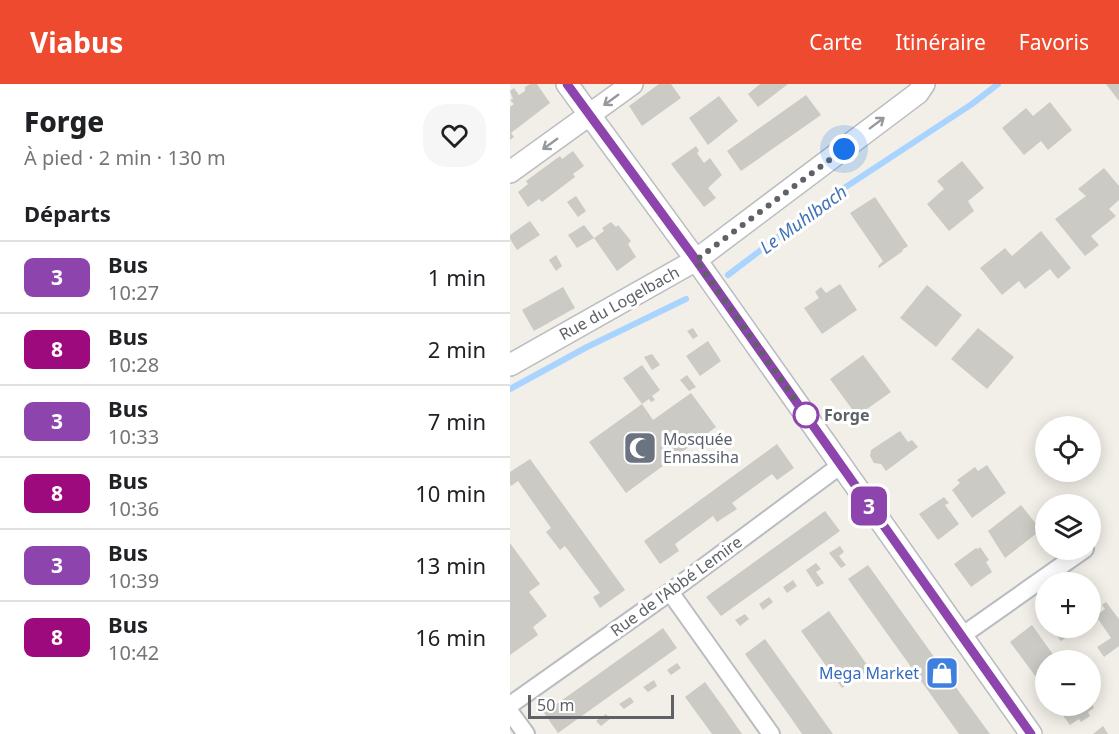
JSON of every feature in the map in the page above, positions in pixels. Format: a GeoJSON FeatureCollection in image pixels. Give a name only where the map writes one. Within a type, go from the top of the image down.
{"type":"FeatureCollection","features":[{"type":"Feature","properties":{"kind":"street"},"geometry":{"type":"LineString","coordinates":[[567,84],[696,260],[1030,734]]}},
{"type":"Feature","properties":{"kind":"street"},"geometry":{"type":"LineString","coordinates":[[510,172],[632,84]]}},
{"type":"Feature","properties":{"kind":"street","name":"Rue du Logelbach"},"geometry":{"type":"LineString","coordinates":[[510,365],[696,260],[918,87]]}},
{"type":"Feature","properties":{"kind":"street","name":"Rue de l'Abbé Lemire"},"geometry":{"type":"LineString","coordinates":[[510,705],[670,592],[841,465]]}},
{"type":"Feature","properties":{"kind":"street"},"geometry":{"type":"LineString","coordinates":[[960,636],[1069,560]]}},
{"type":"Feature","properties":{"kind":"street"},"geometry":{"type":"LineString","coordinates":[[670,592],[771,734]]}},
{"type":"Feature","properties":{"kind":"street"},"geometry":{"type":"LineString","coordinates":[[510,712],[526,734]]}},
{"type":"Feature","properties":{"kind":"building"},"geometry":{"type":"Polygon","coordinates":[[[530,84],[537,84],[550,103],[511,133],[514,137],[510,140],[510,107],[514,104],[510,100],[513,99],[510,91],[514,88],[519,95],[530,84]]]}},
{"type":"Feature","properties":{"kind":"building"},"geometry":{"type":"Polygon","coordinates":[[[659,84],[671,84],[681,98],[642,126],[629,106],[659,84]]]}},
{"type":"Feature","properties":{"kind":"building"},"geometry":{"type":"Polygon","coordinates":[[[760,84],[788,84],[758,107],[748,94],[760,84]]]}},
{"type":"Feature","properties":{"kind":"building"},"geometry":{"type":"Polygon","coordinates":[[[1106,84],[1119,84],[1119,101],[1106,84]]]}},
{"type":"Feature","properties":{"kind":"building"},"geometry":{"type":"Polygon","coordinates":[[[806,95],[821,115],[741,171],[727,151],[806,95]]]}},
{"type":"Feature","properties":{"kind":"building"},"geometry":{"type":"Polygon","coordinates":[[[719,96],[738,121],[708,145],[689,118],[719,96]]]}},
{"type":"Feature","properties":{"kind":"building"},"geometry":{"type":"Polygon","coordinates":[[[1050,102],[1072,130],[1048,150],[1041,141],[1024,155],[1002,128],[1026,108],[1033,116],[1050,102]]]}},
{"type":"Feature","properties":{"kind":"building"},"geometry":{"type":"Polygon","coordinates":[[[696,146],[699,151],[697,153],[704,163],[710,158],[722,175],[708,188],[716,198],[704,207],[671,164],[696,146]]]}},
{"type":"Feature","properties":{"kind":"building"},"geometry":{"type":"Polygon","coordinates":[[[573,151],[584,166],[573,174],[575,177],[542,202],[539,199],[528,207],[518,192],[528,184],[526,181],[560,156],[562,159],[573,151]]]}},
{"type":"Feature","properties":{"kind":"building"},"geometry":{"type":"Polygon","coordinates":[[[962,161],[984,188],[968,201],[974,211],[949,231],[927,204],[944,189],[937,181],[962,161]]]}},
{"type":"Feature","properties":{"kind":"building"},"geometry":{"type":"Polygon","coordinates":[[[1104,168],[1119,186],[1119,200],[1109,209],[1116,216],[1091,236],[1099,245],[1085,256],[1055,219],[1086,196],[1078,189],[1104,168]]]}},
{"type":"Feature","properties":{"kind":"building"},"geometry":{"type":"Polygon","coordinates":[[[576,196],[586,211],[578,217],[567,202],[576,196]]]}},
{"type":"Feature","properties":{"kind":"building"},"geometry":{"type":"Polygon","coordinates":[[[875,197],[908,246],[879,268],[878,266],[883,261],[850,213],[875,197]]]}},
{"type":"Feature","properties":{"kind":"building"},"geometry":{"type":"Polygon","coordinates":[[[530,221],[540,235],[517,250],[510,235],[530,221]]]}},
{"type":"Feature","properties":{"kind":"building"},"geometry":{"type":"Polygon","coordinates":[[[611,222],[616,227],[618,225],[631,241],[628,244],[636,257],[617,271],[594,238],[611,222]]]}},
{"type":"Feature","properties":{"kind":"building"},"geometry":{"type":"Polygon","coordinates":[[[584,225],[594,238],[577,248],[568,235],[584,225]]]}},
{"type":"Feature","properties":{"kind":"building"},"geometry":{"type":"Polygon","coordinates":[[[1041,231],[1071,268],[1058,279],[1050,269],[1025,289],[1019,281],[1002,295],[980,268],[1005,248],[1012,256],[1041,231]]]}},
{"type":"Feature","properties":{"kind":"building"},"geometry":{"type":"Polygon","coordinates":[[[556,255],[562,266],[556,271],[549,260],[556,255]]]}},
{"type":"Feature","properties":{"kind":"building"},"geometry":{"type":"Polygon","coordinates":[[[840,284],[857,310],[822,334],[804,308],[819,298],[815,292],[821,287],[826,293],[840,284]]]}},
{"type":"Feature","properties":{"kind":"building"},"geometry":{"type":"Polygon","coordinates":[[[927,285],[962,315],[936,347],[900,318],[927,285]]]}},
{"type":"Feature","properties":{"kind":"building"},"geometry":{"type":"Polygon","coordinates":[[[563,287],[575,308],[534,331],[522,310],[563,287]]]}},
{"type":"Feature","properties":{"kind":"building"},"geometry":{"type":"Polygon","coordinates":[[[693,328],[698,336],[693,339],[687,331],[693,328]]]}},
{"type":"Feature","properties":{"kind":"building"},"geometry":{"type":"Polygon","coordinates":[[[978,328],[1014,357],[987,389],[951,359],[978,328]]]}},
{"type":"Feature","properties":{"kind":"building"},"geometry":{"type":"Polygon","coordinates":[[[708,341],[721,361],[700,376],[686,356],[708,341]]]}},
{"type":"Feature","properties":{"kind":"building"},"geometry":{"type":"Polygon","coordinates":[[[652,354],[660,365],[652,370],[644,357],[652,354]]]}},
{"type":"Feature","properties":{"kind":"building"},"geometry":{"type":"Polygon","coordinates":[[[863,355],[891,392],[857,416],[830,379],[863,355]]]}},
{"type":"Feature","properties":{"kind":"building"},"geometry":{"type":"Polygon","coordinates":[[[642,365],[660,390],[652,396],[655,400],[651,402],[649,399],[642,404],[623,378],[642,365]]]}},
{"type":"Feature","properties":{"kind":"building"},"geometry":{"type":"Polygon","coordinates":[[[687,375],[696,387],[689,391],[680,380],[687,375]]]}},
{"type":"Feature","properties":{"kind":"building","name":"Mosquée Ennassiha"},"geometry":{"type":"Polygon","coordinates":[[[691,393],[716,427],[626,493],[589,442],[642,404],[653,420],[691,393]]]}},
{"type":"Feature","properties":{"kind":"building"},"geometry":{"type":"Polygon","coordinates":[[[900,431],[908,442],[912,440],[918,447],[886,471],[881,464],[874,463],[870,456],[871,450],[900,431]]]}},
{"type":"Feature","properties":{"kind":"building"},"geometry":{"type":"Polygon","coordinates":[[[777,444],[794,468],[777,480],[772,474],[732,503],[737,509],[717,522],[713,516],[675,544],[679,551],[660,564],[644,541],[777,444]]]}},
{"type":"Feature","properties":{"kind":"building"},"geometry":{"type":"Polygon","coordinates":[[[530,459],[625,590],[600,608],[593,597],[600,593],[565,546],[560,550],[546,532],[551,528],[518,481],[511,486],[510,484],[510,472],[530,459]]]}},
{"type":"Feature","properties":{"kind":"building"},"geometry":{"type":"Polygon","coordinates":[[[987,465],[1006,493],[972,518],[952,490],[960,483],[957,480],[975,467],[978,471],[987,465]]]}},
{"type":"Feature","properties":{"kind":"building"},"geometry":{"type":"Polygon","coordinates":[[[944,497],[949,503],[945,505],[959,524],[938,540],[919,514],[944,497]]]}},
{"type":"Feature","properties":{"kind":"building"},"geometry":{"type":"Polygon","coordinates":[[[1021,505],[1035,522],[1035,535],[1005,558],[988,531],[1021,505]]]}},
{"type":"Feature","properties":{"kind":"building"},"geometry":{"type":"Polygon","coordinates":[[[825,511],[840,531],[721,616],[706,597],[825,511]]]}},
{"type":"Feature","properties":{"kind":"building"},"geometry":{"type":"Polygon","coordinates":[[[510,543],[540,584],[529,592],[547,616],[533,627],[538,635],[510,655],[510,543]]]}},
{"type":"Feature","properties":{"kind":"building"},"geometry":{"type":"Polygon","coordinates":[[[840,546],[844,552],[839,556],[846,565],[841,568],[829,553],[840,546]]]}},
{"type":"Feature","properties":{"kind":"building"},"geometry":{"type":"Polygon","coordinates":[[[980,547],[989,560],[986,562],[992,572],[971,587],[954,564],[980,547]]]}},
{"type":"Feature","properties":{"kind":"building"},"geometry":{"type":"Polygon","coordinates":[[[816,563],[821,569],[816,572],[824,583],[817,587],[806,570],[816,563]]]}},
{"type":"Feature","properties":{"kind":"building"},"geometry":{"type":"Polygon","coordinates":[[[868,565],[990,734],[959,734],[848,579],[868,565]]]}},
{"type":"Feature","properties":{"kind":"building"},"geometry":{"type":"Polygon","coordinates":[[[793,580],[797,586],[787,593],[783,587],[793,580]]]}},
{"type":"Feature","properties":{"kind":"building"},"geometry":{"type":"Polygon","coordinates":[[[769,597],[773,602],[763,610],[759,604],[769,597]]]}},
{"type":"Feature","properties":{"kind":"building"},"geometry":{"type":"Polygon","coordinates":[[[1106,602],[1119,619],[1119,646],[1104,657],[1097,647],[1111,638],[1101,623],[1101,612],[1105,609],[1102,605],[1106,602]]]}},
{"type":"Feature","properties":{"kind":"building"},"geometry":{"type":"Polygon","coordinates":[[[829,611],[870,669],[842,688],[801,631],[829,611]]]}},
{"type":"Feature","properties":{"kind":"building"},"geometry":{"type":"Polygon","coordinates":[[[745,614],[749,619],[740,626],[735,620],[745,614]]]}},
{"type":"Feature","properties":{"kind":"building"},"geometry":{"type":"Polygon","coordinates":[[[1032,625],[1035,629],[1035,638],[1041,638],[1050,650],[1035,650],[1035,676],[1010,642],[1032,625]]]}},
{"type":"Feature","properties":{"kind":"building"},"geometry":{"type":"Polygon","coordinates":[[[663,628],[677,648],[558,733],[544,713],[663,628]]]}},
{"type":"Feature","properties":{"kind":"building"},"geometry":{"type":"Polygon","coordinates":[[[765,639],[833,734],[802,734],[745,654],[765,639]]]}},
{"type":"Feature","properties":{"kind":"building"},"geometry":{"type":"Polygon","coordinates":[[[677,663],[681,668],[671,675],[667,670],[677,663]]]}},
{"type":"Feature","properties":{"kind":"building"},"geometry":{"type":"Polygon","coordinates":[[[654,680],[657,686],[648,692],[643,687],[654,680]]]}},
{"type":"Feature","properties":{"kind":"building"},"geometry":{"type":"Polygon","coordinates":[[[705,682],[742,734],[712,734],[685,697],[705,682]]]}},
{"type":"Feature","properties":{"kind":"building"},"geometry":{"type":"Polygon","coordinates":[[[630,697],[634,702],[624,709],[619,704],[630,697]]]}},
{"type":"Feature","properties":{"kind":"building"},"geometry":{"type":"Polygon","coordinates":[[[606,714],[610,719],[601,726],[596,721],[606,714]]]}},
{"type":"Feature","properties":{"kind":"building"},"geometry":{"type":"Polygon","coordinates":[[[1063,716],[1090,716],[1081,722],[1079,719],[1070,725],[1063,716]]]}},
{"type":"Feature","properties":{"kind":"building"},"geometry":{"type":"Polygon","coordinates":[[[1103,726],[1108,734],[1093,734],[1103,726]]]}},
{"type":"Feature","properties":{"kind":"waterway","name":"Le Muhlbach"},"geometry":{"type":"LineString","coordinates":[[728,275],[832,196],[972,104],[998,84]]}},
{"type":"Feature","properties":{"kind":"waterway","name":"Le Muhlbach"},"geometry":{"type":"LineString","coordinates":[[510,389],[587,347],[686,299]]}},
{"type":"Feature","properties":{"kind":"bus line","name":"3"},"geometry":{"type":"LineString","coordinates":[[567,84],[696,260],[946,617],[1031,734]]}},
{"type":"Feature","properties":{"kind":"place","name":"Forge"},"geometry":{"type":"Point","coordinates":[806,415]}},
{"type":"Feature","properties":{"kind":"place","name":"Mosquée Ennassiha"},"geometry":{"type":"Point","coordinates":[640,448]}},
{"type":"Feature","properties":{"kind":"place","name":"Mega Market"},"geometry":{"type":"Point","coordinates":[942,673]}},
{"type":"Feature","properties":{"kind":"route"},"geometry":{"type":"LineString","coordinates":[[806,415],[696,260],[844,149]]}}]}
